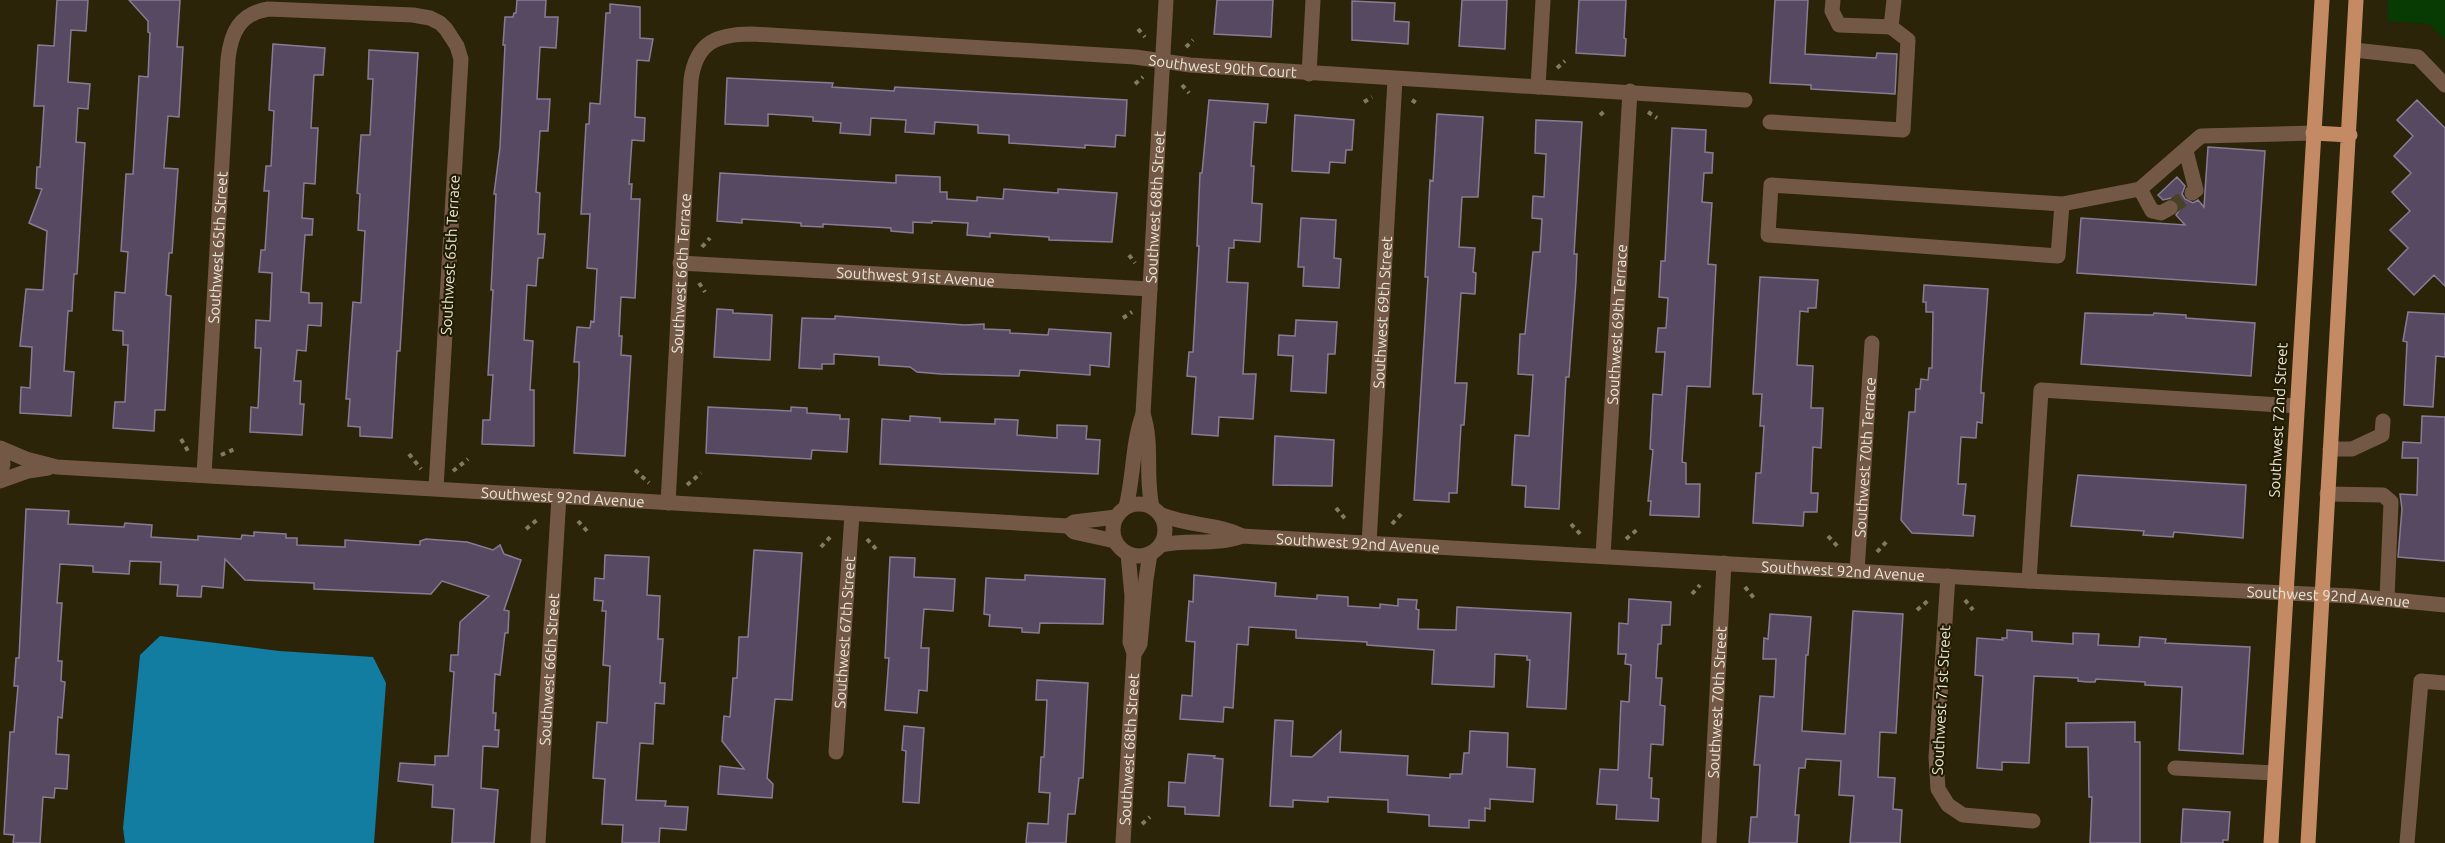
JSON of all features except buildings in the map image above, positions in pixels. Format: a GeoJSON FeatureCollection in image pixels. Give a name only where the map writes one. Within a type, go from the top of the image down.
{"type":"FeatureCollection","features":[{"type":"Feature","properties":{"kind":"main road","name":"Southwest 72nd Street"},"geometry":{"type":"LineString","coordinates":[[2271,843],[2322,0]]}},
{"type":"Feature","properties":{"kind":"main road"},"geometry":{"type":"LineString","coordinates":[[2308,843],[2356,0]]}},
{"type":"Feature","properties":{"kind":"main road"},"geometry":{"type":"LineString","coordinates":[[2313,133],[2350,135]]}},
{"type":"Feature","properties":{"kind":"street","name":"Southwest 68th Street"},"geometry":{"type":"LineString","coordinates":[[1121,512],[1133,473],[1137,430],[1143,414],[1166,0]]}},
{"type":"Feature","properties":{"kind":"street"},"geometry":{"type":"LineString","coordinates":[[1309,74],[1314,0]]}},
{"type":"Feature","properties":{"kind":"street"},"geometry":{"type":"LineString","coordinates":[[1538,87],[1543,0]]}},
{"type":"Feature","properties":{"kind":"street"},"geometry":{"type":"LineString","coordinates":[[1770,122],[1904,130],[1908,40],[1892,27],[1839,25],[1832,11],[1833,0]]}},
{"type":"Feature","properties":{"kind":"street"},"geometry":{"type":"LineString","coordinates":[[1892,27],[1894,0]]}},
{"type":"Feature","properties":{"kind":"street","name":"Southwest 65th Street"},"geometry":{"type":"LineString","coordinates":[[204,475],[228,59],[232,38],[239,22],[259,10],[277,9],[418,16],[435,20],[444,26]]}},
{"type":"Feature","properties":{"kind":"street","name":"Southwest 65th Terrace"},"geometry":{"type":"LineString","coordinates":[[436,488],[461,72],[458,46],[444,26]]}},
{"type":"Feature","properties":{"kind":"street","name":"Southwest 90th Court"},"geometry":{"type":"LineString","coordinates":[[704,47],[713,40],[728,35],[752,34],[1162,60],[1190,65],[1309,74],[1745,100]]}},
{"type":"Feature","properties":{"kind":"street","name":"Southwest 66th Terrace"},"geometry":{"type":"LineString","coordinates":[[668,503],[690,88],[694,64],[704,47]]}},
{"type":"Feature","properties":{"kind":"street"},"geometry":{"type":"LineString","coordinates":[[2354,50],[2418,57],[2445,85]]}},
{"type":"Feature","properties":{"kind":"street","name":"Southwest 69th Street"},"geometry":{"type":"LineString","coordinates":[[1369,544],[1395,79]]}},
{"type":"Feature","properties":{"kind":"street","name":"Southwest 69th Terrace"},"geometry":{"type":"LineString","coordinates":[[1603,556],[1630,92]]}},
{"type":"Feature","properties":{"kind":"street"},"geometry":{"type":"LineString","coordinates":[[2062,204],[2058,256],[1768,235],[1771,185],[2062,204],[2140,189],[2201,136],[2313,133]]}},
{"type":"Feature","properties":{"kind":"street"},"geometry":{"type":"LineString","coordinates":[[2186,151],[2196,190],[2192,193]]}},
{"type":"Feature","properties":{"kind":"street"},"geometry":{"type":"LineString","coordinates":[[2140,189],[2152,211],[2161,213],[2170,208]]}},
{"type":"Feature","properties":{"kind":"street","name":"Southwest 91st Avenue"},"geometry":{"type":"LineString","coordinates":[[680,263],[1150,289]]}},
{"type":"Feature","properties":{"kind":"street","name":"Southwest 70th Terrace"},"geometry":{"type":"LineString","coordinates":[[1857,570],[1872,344]]}},
{"type":"Feature","properties":{"kind":"street"},"geometry":{"type":"LineString","coordinates":[[2029,581],[2041,390],[2297,406]]}},
{"type":"Feature","properties":{"kind":"street","name":"Southwest 68th Street"},"geometry":{"type":"LineString","coordinates":[[1143,414],[1148,430],[1148,484],[1157,511]]}},
{"type":"Feature","properties":{"kind":"street"},"geometry":{"type":"LineString","coordinates":[[2330,448],[2352,449],[2382,435],[2383,420]]}},
{"type":"Feature","properties":{"kind":"street"},"geometry":{"type":"LineString","coordinates":[[0,449],[3,464],[0,476]]}},
{"type":"Feature","properties":{"kind":"street","name":"Southwest 92nd Avenue"},"geometry":{"type":"LineString","coordinates":[[0,449],[57,467]]}},
{"type":"Feature","properties":{"kind":"street","name":"Southwest 92nd Avenue"},"geometry":{"type":"LineString","coordinates":[[0,481],[28,471],[57,467],[1068,526],[1074,522],[1121,512]]}},
{"type":"Feature","properties":{"kind":"street"},"geometry":{"type":"LineString","coordinates":[[2327,494],[2383,495],[2391,502],[2387,599]]}},
{"type":"Feature","properties":{"kind":"street","name":"Southwest 66th Street"},"geometry":{"type":"LineString","coordinates":[[538,843],[559,496]]}},
{"type":"Feature","properties":{"kind":"street"},"geometry":{"type":"LineString","coordinates":[[1142,503],[1157,511],[1166,530],[1156,550],[1143,556],[1128,554],[1115,541],[1113,525],[1121,512],[1142,503]]}},
{"type":"Feature","properties":{"kind":"street","name":"Southwest 92nd Avenue"},"geometry":{"type":"LineString","coordinates":[[1157,511],[1182,522],[1228,528],[1242,536],[2029,581],[2322,595],[2445,605]]}},
{"type":"Feature","properties":{"kind":"street","name":"Southwest 67th Street"},"geometry":{"type":"LineString","coordinates":[[837,752],[852,514]]}},
{"type":"Feature","properties":{"kind":"street","name":"Southwest 92nd Avenue"},"geometry":{"type":"LineString","coordinates":[[1068,526],[1074,532],[1115,541]]}},
{"type":"Feature","properties":{"kind":"street","name":"Southwest 92nd Avenue"},"geometry":{"type":"LineString","coordinates":[[1156,550],[1188,541],[1228,542],[1242,536]]}},
{"type":"Feature","properties":{"kind":"street","name":"Southwest 68th Street"},"geometry":{"type":"LineString","coordinates":[[1134,653],[1140,644],[1146,579],[1156,550]]}},
{"type":"Feature","properties":{"kind":"street","name":"Southwest 68th Street"},"geometry":{"type":"LineString","coordinates":[[1123,843],[1134,653],[1130,642],[1132,596],[1128,554]]}},
{"type":"Feature","properties":{"kind":"street","name":"Southwest 70th Street"},"geometry":{"type":"LineString","coordinates":[[1709,843],[1724,563]]}},
{"type":"Feature","properties":{"kind":"street","name":"Southwest 71st Street"},"geometry":{"type":"LineString","coordinates":[[1948,576],[1936,757],[1938,789],[1947,805],[1963,815],[2033,821]]}},
{"type":"Feature","properties":{"kind":"street"},"geometry":{"type":"LineString","coordinates":[[2407,843],[2421,681],[2445,682]]}},
{"type":"Feature","properties":{"kind":"street"},"geometry":{"type":"LineString","coordinates":[[2175,768],[2275,773]]}},
{"type":"Feature","properties":{"kind":"path"},"geometry":{"type":"LineString","coordinates":[[1138,28],[1145,37]]}},
{"type":"Feature","properties":{"kind":"path"},"geometry":{"type":"LineString","coordinates":[[1185,48],[1193,40]]}},
{"type":"Feature","properties":{"kind":"path"},"geometry":{"type":"LineString","coordinates":[[1556,68],[1565,61]]}},
{"type":"Feature","properties":{"kind":"path"},"geometry":{"type":"LineString","coordinates":[[1135,84],[1143,77]]}},
{"type":"Feature","properties":{"kind":"path"},"geometry":{"type":"LineString","coordinates":[[1182,85],[1189,93]]}},
{"type":"Feature","properties":{"kind":"path"},"geometry":{"type":"LineString","coordinates":[[1364,102],[1372,97]]}},
{"type":"Feature","properties":{"kind":"path"},"geometry":{"type":"LineString","coordinates":[[1412,100],[1419,105]]}},
{"type":"Feature","properties":{"kind":"path"},"geometry":{"type":"LineString","coordinates":[[1600,115],[1606,110]]}},
{"type":"Feature","properties":{"kind":"path"},"geometry":{"type":"LineString","coordinates":[[1648,112],[1657,118]]}},
{"type":"Feature","properties":{"kind":"path"},"geometry":{"type":"LineString","coordinates":[[701,248],[710,238]]}},
{"type":"Feature","properties":{"kind":"path"},"geometry":{"type":"LineString","coordinates":[[1129,255],[1135,263]]}},
{"type":"Feature","properties":{"kind":"path"},"geometry":{"type":"LineString","coordinates":[[699,283],[705,292]]}},
{"type":"Feature","properties":{"kind":"path"},"geometry":{"type":"LineString","coordinates":[[1123,318],[1132,312]]}},
{"type":"Feature","properties":{"kind":"path"},"geometry":{"type":"LineString","coordinates":[[181,439],[190,454]]}},
{"type":"Feature","properties":{"kind":"path"},"geometry":{"type":"LineString","coordinates":[[220,456],[237,448]]}},
{"type":"Feature","properties":{"kind":"path"},"geometry":{"type":"LineString","coordinates":[[409,454],[422,470]]}},
{"type":"Feature","properties":{"kind":"path"},"geometry":{"type":"LineString","coordinates":[[452,472],[468,459]]}},
{"type":"Feature","properties":{"kind":"path"},"geometry":{"type":"LineString","coordinates":[[635,470],[649,483]]}},
{"type":"Feature","properties":{"kind":"path"},"geometry":{"type":"LineString","coordinates":[[687,485],[701,473]]}},
{"type":"Feature","properties":{"kind":"path"},"geometry":{"type":"LineString","coordinates":[[1336,508],[1347,521]]}},
{"type":"Feature","properties":{"kind":"path"},"geometry":{"type":"LineString","coordinates":[[1392,524],[1401,513]]}},
{"type":"Feature","properties":{"kind":"path"},"geometry":{"type":"LineString","coordinates":[[526,529],[538,519]]}},
{"type":"Feature","properties":{"kind":"path"},"geometry":{"type":"LineString","coordinates":[[578,521],[587,531]]}},
{"type":"Feature","properties":{"kind":"path"},"geometry":{"type":"LineString","coordinates":[[1571,524],[1582,536]]}},
{"type":"Feature","properties":{"kind":"path"},"geometry":{"type":"LineString","coordinates":[[1626,538],[1639,528]]}},
{"type":"Feature","properties":{"kind":"path"},"geometry":{"type":"LineString","coordinates":[[821,547],[832,535]]}},
{"type":"Feature","properties":{"kind":"path"},"geometry":{"type":"LineString","coordinates":[[1828,536],[1840,549]]}},
{"type":"Feature","properties":{"kind":"path"},"geometry":{"type":"LineString","coordinates":[[865,537],[876,549]]}},
{"type":"Feature","properties":{"kind":"path"},"geometry":{"type":"LineString","coordinates":[[1877,552],[1889,539]]}},
{"type":"Feature","properties":{"kind":"path"},"geometry":{"type":"LineString","coordinates":[[1692,594],[1700,585]]}},
{"type":"Feature","properties":{"kind":"path"},"geometry":{"type":"LineString","coordinates":[[1745,587],[1754,598]]}},
{"type":"Feature","properties":{"kind":"path"},"geometry":{"type":"LineString","coordinates":[[1917,610],[1930,598]]}},
{"type":"Feature","properties":{"kind":"path"},"geometry":{"type":"LineString","coordinates":[[1965,600],[1973,610]]}},
{"type":"Feature","properties":{"kind":"path"},"geometry":{"type":"LineString","coordinates":[[1142,824],[1150,817]]}},
{"type":"Feature","properties":{"kind":"green space"},"geometry":{"type":"Polygon","coordinates":[[[2388,0],[2445,0],[2445,40],[2429,24],[2387,21],[2388,0]]]}},
{"type":"Feature","properties":{"kind":"water"},"geometry":{"type":"Polygon","coordinates":[[[160,636],[279,651],[373,657],[386,683],[374,843],[125,843],[123,828],[140,655],[160,636]]]}},
{"type":"Feature","properties":{"kind":"tunnel"},"geometry":{"type":"LineString","coordinates":[[2170,208],[2192,193]]}}]}
